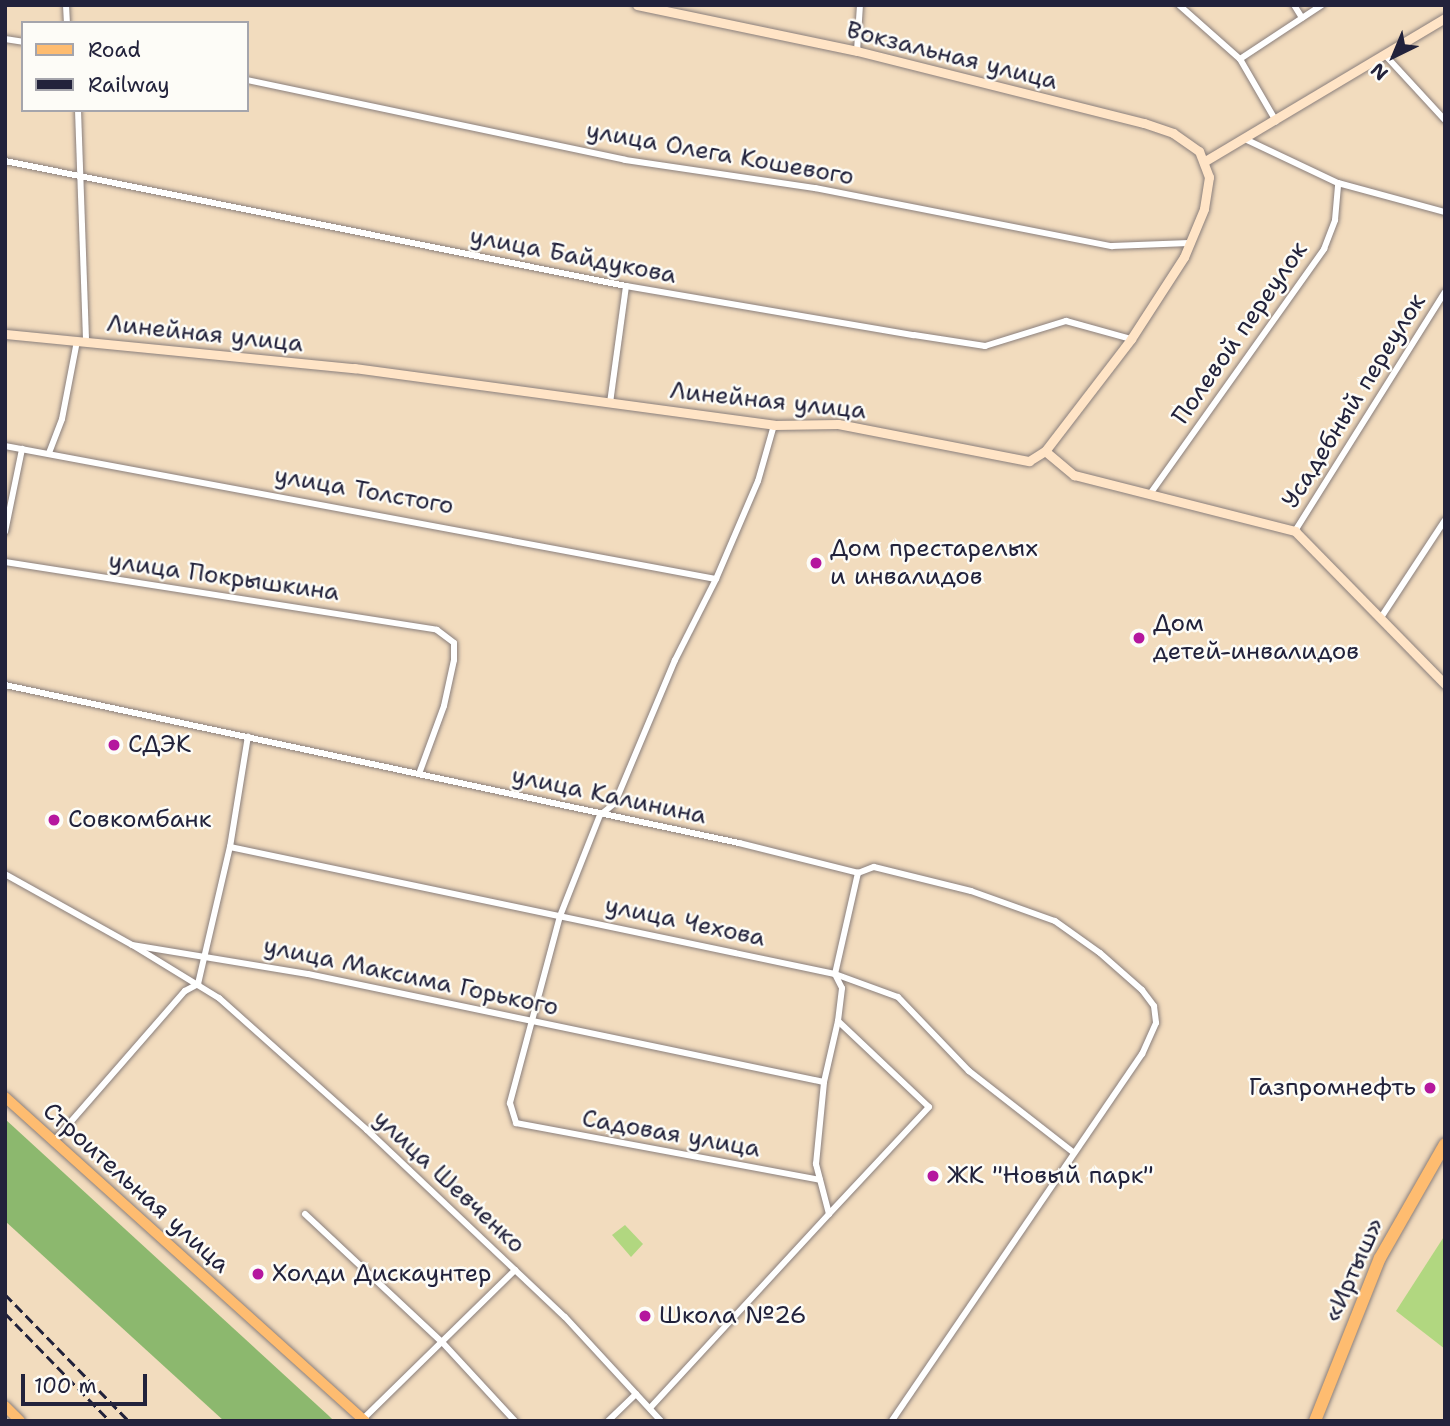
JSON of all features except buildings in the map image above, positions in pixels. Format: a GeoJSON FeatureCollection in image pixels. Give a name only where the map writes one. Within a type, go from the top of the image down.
{"type":"FeatureCollection","features":[{"type":"Feature","properties":{"kind":"highway","name":"«Иртыш»"},"geometry":{"type":"LineString","coordinates":[[1315,1421],[1380,1258],[1445,1144]]}},
{"type":"Feature","properties":{"kind":"main road","name":"Строительная улица"},"geometry":{"type":"LineString","coordinates":[[5,1097],[364,1420]]}},
{"type":"Feature","properties":{"kind":"main road"},"geometry":{"type":"LineString","coordinates":[[5,1406],[20,1421]]}},
{"type":"Feature","properties":{"kind":"street","name":"Вокзальная улица"},"geometry":{"type":"LineString","coordinates":[[636,5],[857,51],[1144,123],[1172,133],[1199,151],[1205,161]]}},
{"type":"Feature","properties":{"kind":"street"},"geometry":{"type":"LineString","coordinates":[[857,51],[860,5]]}},
{"type":"Feature","properties":{"kind":"street"},"geometry":{"type":"LineString","coordinates":[[1179,5],[1240,59],[1276,121]]}},
{"type":"Feature","properties":{"kind":"street"},"geometry":{"type":"LineString","coordinates":[[1294,5],[1302,18]]}},
{"type":"Feature","properties":{"kind":"street"},"geometry":{"type":"LineString","coordinates":[[1240,59],[1322,5]]}},
{"type":"Feature","properties":{"kind":"street"},"geometry":{"type":"LineString","coordinates":[[1445,18],[1247,140],[1205,161],[1209,177],[1205,209],[1189,243],[1132,339],[1045,451],[1074,475],[1295,531],[1352,584],[1380,619],[1445,684]]}},
{"type":"Feature","properties":{"kind":"street"},"geometry":{"type":"LineString","coordinates":[[1385,55],[1445,120]]}},
{"type":"Feature","properties":{"kind":"street","name":"улица Олега Кошевого"},"geometry":{"type":"LineString","coordinates":[[248,80],[625,160],[815,188],[1112,246],[1189,243]]}},
{"type":"Feature","properties":{"kind":"street"},"geometry":{"type":"LineString","coordinates":[[49,453],[62,419],[81,341],[78,112]]}},
{"type":"Feature","properties":{"kind":"street"},"geometry":{"type":"LineString","coordinates":[[1247,140],[1338,183],[1445,212]]}},
{"type":"Feature","properties":{"kind":"street","name":"улица Байдукова"},"geometry":{"type":"LineString","coordinates":[[5,161],[626,286],[985,346],[1066,321],[1132,339]]}},
{"type":"Feature","properties":{"kind":"street","name":"Полевой переулок"},"geometry":{"type":"LineString","coordinates":[[1150,494],[1324,249],[1335,220],[1338,183]]}},
{"type":"Feature","properties":{"kind":"street"},"geometry":{"type":"LineString","coordinates":[[610,403],[626,286]]}},
{"type":"Feature","properties":{"kind":"street","name":"Усадебный переулок"},"geometry":{"type":"LineString","coordinates":[[1295,531],[1445,292]]}},
{"type":"Feature","properties":{"kind":"street","name":"Линейная улица"},"geometry":{"type":"LineString","coordinates":[[5,334],[354,368],[774,425],[838,424],[1029,461],[1045,451]]}},
{"type":"Feature","properties":{"kind":"street"},"geometry":{"type":"LineString","coordinates":[[530,1021],[560,916],[600,815],[615,803],[675,660],[716,579],[758,481],[774,425]]}},
{"type":"Feature","properties":{"kind":"street","name":"улица Толстого"},"geometry":{"type":"LineString","coordinates":[[5,446],[716,579]]}},
{"type":"Feature","properties":{"kind":"street"},"geometry":{"type":"LineString","coordinates":[[5,532],[6,515],[22,449]]}},
{"type":"Feature","properties":{"kind":"street"},"geometry":{"type":"LineString","coordinates":[[1380,619],[1445,520]]}},
{"type":"Feature","properties":{"kind":"street","name":"улица Покрышкина"},"geometry":{"type":"LineString","coordinates":[[5,562],[437,630],[453,643],[454,660],[444,706],[419,774]]}},
{"type":"Feature","properties":{"kind":"street","name":"улица Калинина"},"geometry":{"type":"LineString","coordinates":[[5,685],[248,736],[858,873],[874,867],[971,891],[1055,921],[1142,990],[1154,1006],[1156,1023],[1142,1054],[1074,1153]]}},
{"type":"Feature","properties":{"kind":"street"},"geometry":{"type":"LineString","coordinates":[[54,1142],[185,991],[198,985],[230,847],[248,736]]}},
{"type":"Feature","properties":{"kind":"street","name":"улица Чехова"},"geometry":{"type":"LineString","coordinates":[[230,847],[835,974],[898,997],[969,1072],[1074,1153]]}},
{"type":"Feature","properties":{"kind":"street"},"geometry":{"type":"LineString","coordinates":[[829,1214],[816,1164],[824,1082],[842,988],[835,974],[858,873]]}},
{"type":"Feature","properties":{"kind":"street","name":"улица Максима Горького"},"geometry":{"type":"LineString","coordinates":[[5,874],[132,945],[207,955],[824,1082]]}},
{"type":"Feature","properties":{"kind":"street","name":"улица Шевченко"},"geometry":{"type":"LineString","coordinates":[[132,945],[219,998],[367,1130],[515,1270],[662,1421]]}},
{"type":"Feature","properties":{"kind":"street"},"geometry":{"type":"LineString","coordinates":[[650,1408],[929,1107],[838,1020]]}},
{"type":"Feature","properties":{"kind":"street","name":"Садовая улица"},"geometry":{"type":"LineString","coordinates":[[530,1021],[510,1102],[516,1123],[820,1180]]}},
{"type":"Feature","properties":{"kind":"street"},"geometry":{"type":"LineString","coordinates":[[892,1421],[1074,1153]]}},
{"type":"Feature","properties":{"kind":"street"},"geometry":{"type":"LineString","coordinates":[[305,1214],[442,1342],[515,1421]]}},
{"type":"Feature","properties":{"kind":"street"},"geometry":{"type":"LineString","coordinates":[[364,1420],[515,1270]]}},
{"type":"Feature","properties":{"kind":"street"},"geometry":{"type":"LineString","coordinates":[[608,1421],[636,1394]]}},
{"type":"Feature","properties":{"kind":"green space"},"geometry":{"type":"Polygon","coordinates":[[[5,1119],[334,1421],[224,1421],[5,1221],[5,1119]]]}},
{"type":"Feature","properties":{"kind":"green space"},"geometry":{"type":"Polygon","coordinates":[[[625,1225],[643,1244],[631,1257],[612,1235],[625,1225]]]}},
{"type":"Feature","properties":{"kind":"green space"},"geometry":{"type":"Polygon","coordinates":[[[1445,1235],[1445,1349],[1396,1311],[1445,1235]]]}},
{"type":"Feature","properties":{"kind":"railway"},"geometry":{"type":"LineString","coordinates":[[5,1294],[129,1421]]}},
{"type":"Feature","properties":{"kind":"railway"},"geometry":{"type":"LineString","coordinates":[[5,1313],[110,1421]]}},
{"type":"Feature","properties":{"kind":"place","name":"Дом престарелых и инвалидов"},"geometry":{"type":"Point","coordinates":[816,563]}},
{"type":"Feature","properties":{"kind":"place","name":"Дом детей-инвалидов"},"geometry":{"type":"Point","coordinates":[1139,638]}},
{"type":"Feature","properties":{"kind":"place","name":"СДЭК"},"geometry":{"type":"Point","coordinates":[114,745]}},
{"type":"Feature","properties":{"kind":"place","name":"Совкомбанк"},"geometry":{"type":"Point","coordinates":[54,820]}},
{"type":"Feature","properties":{"kind":"place","name":"Газпромнефть"},"geometry":{"type":"Point","coordinates":[1430,1088]}},
{"type":"Feature","properties":{"kind":"place","name":"ЖК \"Новый парк\""},"geometry":{"type":"Point","coordinates":[933,1176]}},
{"type":"Feature","properties":{"kind":"place","name":"Холди Дискаунтер"},"geometry":{"type":"Point","coordinates":[258,1274]}},
{"type":"Feature","properties":{"kind":"place","name":"Школа №26"},"geometry":{"type":"Point","coordinates":[645,1316]}}]}
